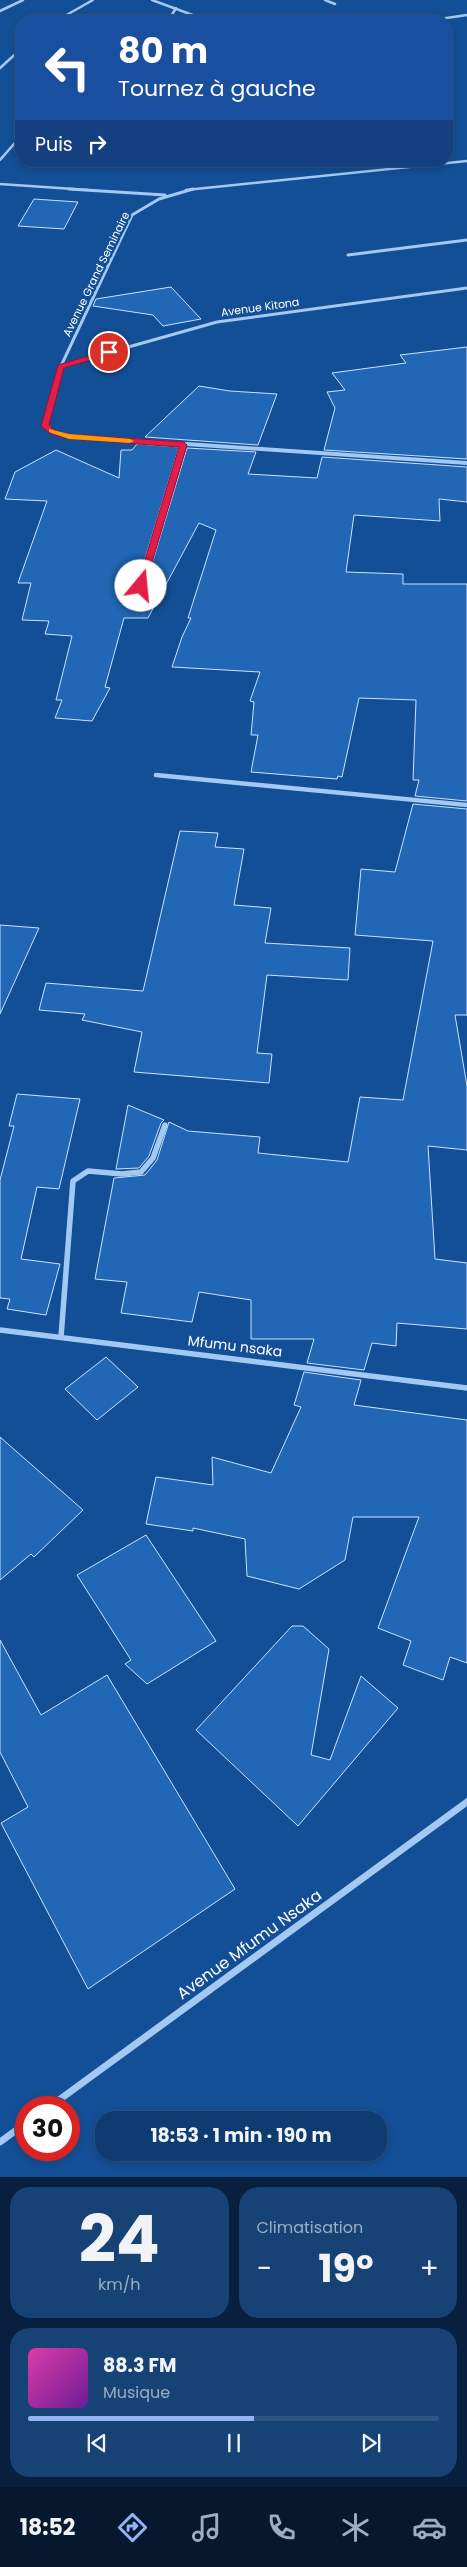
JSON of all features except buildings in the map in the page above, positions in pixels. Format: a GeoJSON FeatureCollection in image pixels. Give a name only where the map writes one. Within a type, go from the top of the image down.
{"type":"FeatureCollection","features":[{"type":"Feature","properties":{"kind":"street"},"geometry":{"type":"LineString","coordinates":[[0,11],[24,0]]}},
{"type":"Feature","properties":{"kind":"street"},"geometry":{"type":"LineString","coordinates":[[64,15],[93,0]]}},
{"type":"Feature","properties":{"kind":"street"},"geometry":{"type":"LineString","coordinates":[[152,0],[194,15]]}},
{"type":"Feature","properties":{"kind":"street"},"geometry":{"type":"LineString","coordinates":[[325,0],[335,4]]}},
{"type":"Feature","properties":{"kind":"street"},"geometry":{"type":"LineString","coordinates":[[172,15],[176,8]]}},
{"type":"Feature","properties":{"kind":"street"},"geometry":{"type":"LineString","coordinates":[[453,16],[467,14]]}},
{"type":"Feature","properties":{"kind":"street"},"geometry":{"type":"LineString","coordinates":[[0,68],[15,54]]}},
{"type":"Feature","properties":{"kind":"street"},"geometry":{"type":"LineString","coordinates":[[0,160],[15,143]]}},
{"type":"Feature","properties":{"kind":"street","name":"Avenue Grand Seminaire"},"geometry":{"type":"LineString","coordinates":[[453,162],[467,161]]}},
{"type":"Feature","properties":{"kind":"street","name":"Avenue Grand Seminaire"},"geometry":{"type":"LineString","coordinates":[[184,445],[69,436],[54,433],[45,426],[61,366],[132,215],[166,196],[189,189],[407,167]]}},
{"type":"Feature","properties":{"kind":"street"},"geometry":{"type":"LineString","coordinates":[[0,184],[166,196]]}},
{"type":"Feature","properties":{"kind":"street"},"geometry":{"type":"LineString","coordinates":[[348,255],[467,240]]}},
{"type":"Feature","properties":{"kind":"street","name":"Avenue Kitona"},"geometry":{"type":"LineString","coordinates":[[61,366],[217,322],[467,288]]}},
{"type":"Feature","properties":{"kind":"street"},"geometry":{"type":"LineString","coordinates":[[141,586],[184,445],[467,463]]}},
{"type":"Feature","properties":{"kind":"street"},"geometry":{"type":"LineString","coordinates":[[156,776],[467,805]]}},
{"type":"Feature","properties":{"kind":"street"},"geometry":{"type":"LineString","coordinates":[[61,1336],[73,1181],[88,1171],[134,1175],[143,1172],[152,1164],[165,1125]]}},
{"type":"Feature","properties":{"kind":"street","name":"Mfumu nsaka"},"geometry":{"type":"LineString","coordinates":[[0,1330],[61,1336],[467,1388]]}},
{"type":"Feature","properties":{"kind":"street","name":"Avenue Mfumu Nsaka"},"geometry":{"type":"LineString","coordinates":[[64,2096],[467,1802]]}},
{"type":"Feature","properties":{"kind":"street"},"geometry":{"type":"LineString","coordinates":[[0,2142],[15,2131]]}},
{"type":"Feature","properties":{"kind":"slow traffic"},"geometry":{"type":"LineString","coordinates":[[51,431],[69,436],[130,441]]}},
{"type":"Feature","properties":{"kind":"route"},"geometry":{"type":"LineString","coordinates":[[109,352],[61,366],[45,426],[54,433],[69,436],[184,445],[141,586]]}}]}
